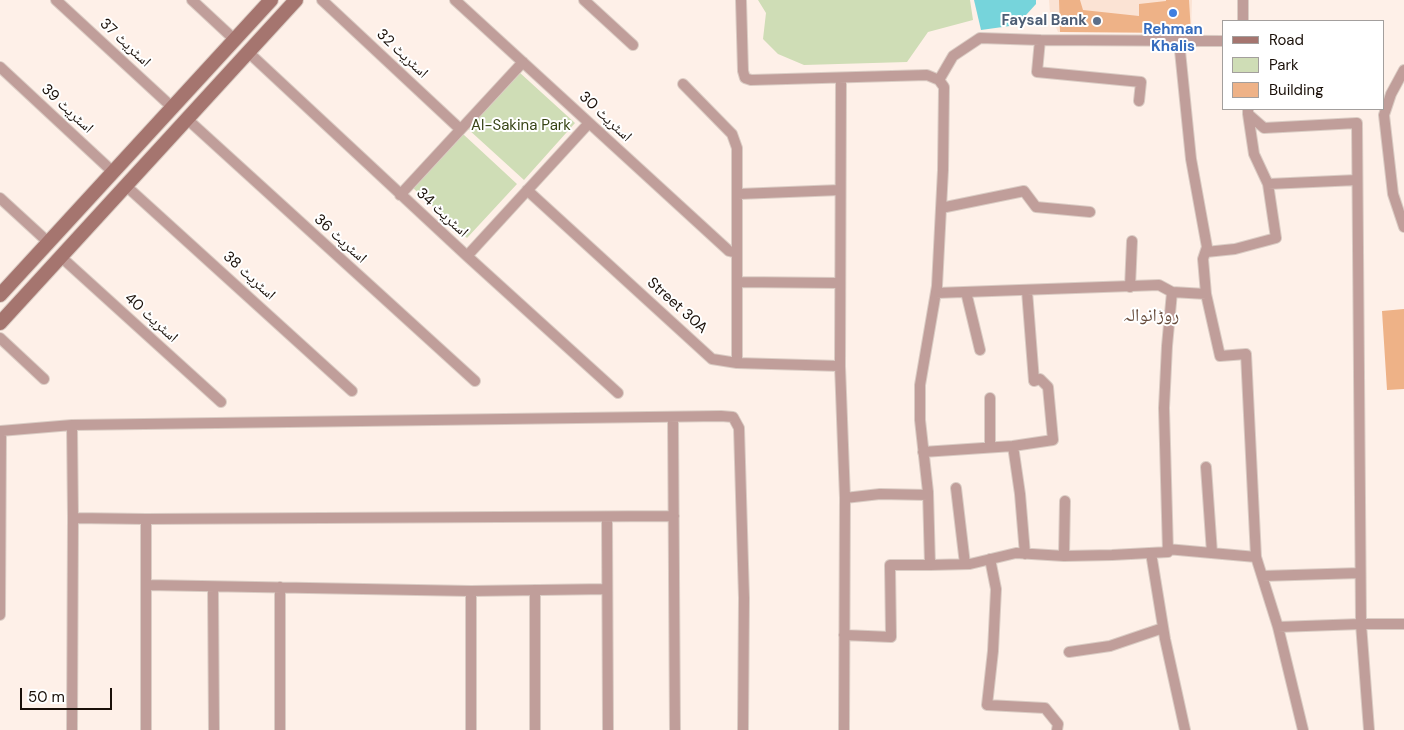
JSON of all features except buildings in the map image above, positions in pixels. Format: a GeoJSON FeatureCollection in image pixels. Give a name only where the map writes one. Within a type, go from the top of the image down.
{"type":"FeatureCollection","features":[{"type":"Feature","properties":{"kind":"street","name":"اسٹریٹ 37"},"geometry":{"type":"LineString","coordinates":[[56,0],[173,108]]}},
{"type":"Feature","properties":{"kind":"street"},"geometry":{"type":"LineString","coordinates":[[192,0],[235,40]]}},
{"type":"Feature","properties":{"kind":"street"},"geometry":{"type":"LineString","coordinates":[[0,295],[271,0]]}},
{"type":"Feature","properties":{"kind":"street"},"geometry":{"type":"LineString","coordinates":[[0,323],[296,0]]}},
{"type":"Feature","properties":{"kind":"street","name":"اسٹریٹ 32"},"geometry":{"type":"LineString","coordinates":[[322,0],[460,129]]}},
{"type":"Feature","properties":{"kind":"street","name":"اسٹریٹ 30"},"geometry":{"type":"LineString","coordinates":[[455,0],[729,251],[737,253]]}},
{"type":"Feature","properties":{"kind":"street"},"geometry":{"type":"LineString","coordinates":[[584,0],[633,45]]}},
{"type":"Feature","properties":{"kind":"street"},"geometry":{"type":"LineString","coordinates":[[741,0],[743,70],[745,78],[751,80],[927,75],[939,80],[944,87],[944,170],[936,293],[920,385],[920,420],[928,495],[930,565]]}},
{"type":"Feature","properties":{"kind":"street"},"geometry":{"type":"LineString","coordinates":[[1243,0],[1243,20]]}},
{"type":"Feature","properties":{"kind":"street"},"geometry":{"type":"LineString","coordinates":[[939,80],[953,56],[980,38],[1222,41]]}},
{"type":"Feature","properties":{"kind":"street"},"geometry":{"type":"LineString","coordinates":[[1040,40],[1037,72],[1141,82],[1139,101]]}},
{"type":"Feature","properties":{"kind":"street"},"geometry":{"type":"LineString","coordinates":[[1179,41],[1191,159],[1208,247],[1203,259],[1206,294],[1220,356],[1246,354],[1256,556],[1278,628],[1303,730]]}},
{"type":"Feature","properties":{"kind":"street","name":"اسٹریٹ 34"},"geometry":{"type":"LineString","coordinates":[[248,52],[400,195],[618,393]]}},
{"type":"Feature","properties":{"kind":"street"},"geometry":{"type":"LineString","coordinates":[[400,195],[523,62]]}},
{"type":"Feature","properties":{"kind":"street","name":"اسٹریٹ 39"},"geometry":{"type":"LineString","coordinates":[[0,67],[113,172]]}},
{"type":"Feature","properties":{"kind":"street"},"geometry":{"type":"LineString","coordinates":[[1404,70],[1391,94],[1384,115],[1393,194],[1404,227]]}},
{"type":"Feature","properties":{"kind":"street"},"geometry":{"type":"LineString","coordinates":[[840,78],[840,366],[845,498],[844,730]]}},
{"type":"Feature","properties":{"kind":"street"},"geometry":{"type":"LineString","coordinates":[[683,84],[732,134],[737,148],[737,363]]}},
{"type":"Feature","properties":{"kind":"street"},"geometry":{"type":"LineString","coordinates":[[1206,252],[1235,249],[1276,238],[1268,184],[1254,154],[1248,112]]}},
{"type":"Feature","properties":{"kind":"street"},"geometry":{"type":"LineString","coordinates":[[1248,112],[1264,128],[1357,123],[1361,624],[1369,730]]}},
{"type":"Feature","properties":{"kind":"street","name":"اسٹریٹ 36"},"geometry":{"type":"LineString","coordinates":[[186,118],[475,381]]}},
{"type":"Feature","properties":{"kind":"street"},"geometry":{"type":"LineString","coordinates":[[467,256],[589,124]]}},
{"type":"Feature","properties":{"kind":"street"},"geometry":{"type":"LineString","coordinates":[[143,140],[156,152]]}},
{"type":"Feature","properties":{"kind":"street"},"geometry":{"type":"LineString","coordinates":[[1268,184],[1357,180]]}},
{"type":"Feature","properties":{"kind":"street","name":"اسٹریٹ 38"},"geometry":{"type":"LineString","coordinates":[[125,185],[352,391]]}},
{"type":"Feature","properties":{"kind":"street","name":"Street 30A"},"geometry":{"type":"LineString","coordinates":[[527,190],[712,359],[737,363],[840,366]]}},
{"type":"Feature","properties":{"kind":"street"},"geometry":{"type":"LineString","coordinates":[[738,194],[840,190]]}},
{"type":"Feature","properties":{"kind":"street"},"geometry":{"type":"LineString","coordinates":[[941,208],[1024,191],[1036,206],[1090,212]]}},
{"type":"Feature","properties":{"kind":"street"},"geometry":{"type":"LineString","coordinates":[[0,198],[48,242]]}},
{"type":"Feature","properties":{"kind":"street"},"geometry":{"type":"LineString","coordinates":[[1130,286],[1132,240]]}},
{"type":"Feature","properties":{"kind":"street","name":"اسٹریٹ 40"},"geometry":{"type":"LineString","coordinates":[[60,256],[222,402]]}},
{"type":"Feature","properties":{"kind":"street"},"geometry":{"type":"LineString","coordinates":[[738,282],[840,282]]}},
{"type":"Feature","properties":{"kind":"street"},"geometry":{"type":"LineString","coordinates":[[936,293],[1159,285],[1172,292],[1206,294]]}},
{"type":"Feature","properties":{"kind":"street"},"geometry":{"type":"LineString","coordinates":[[923,452],[1013,446],[1053,440],[1048,387],[1040,379],[1034,381],[1026,291]]}},
{"type":"Feature","properties":{"kind":"street"},"geometry":{"type":"LineString","coordinates":[[966,292],[980,350]]}},
{"type":"Feature","properties":{"kind":"street"},"geometry":{"type":"LineString","coordinates":[[844,634],[891,636],[890,565],[965,564],[1016,553],[1064,556],[1168,552],[1164,408],[1172,292]]}},
{"type":"Feature","properties":{"kind":"street"},"geometry":{"type":"LineString","coordinates":[[0,338],[44,379]]}},
{"type":"Feature","properties":{"kind":"street"},"geometry":{"type":"LineString","coordinates":[[990,398],[990,447]]}},
{"type":"Feature","properties":{"kind":"street"},"geometry":{"type":"LineString","coordinates":[[673,417],[676,730]]}},
{"type":"Feature","properties":{"kind":"street"},"geometry":{"type":"LineString","coordinates":[[0,615],[1,431],[72,425],[733,417],[739,428],[744,598],[743,730]]}},
{"type":"Feature","properties":{"kind":"street"},"geometry":{"type":"LineString","coordinates":[[72,425],[72,730]]}},
{"type":"Feature","properties":{"kind":"street"},"geometry":{"type":"LineString","coordinates":[[1013,446],[1020,494],[1025,554]]}},
{"type":"Feature","properties":{"kind":"street"},"geometry":{"type":"LineString","coordinates":[[1206,467],[1212,553]]}},
{"type":"Feature","properties":{"kind":"street"},"geometry":{"type":"LineString","coordinates":[[956,488],[965,564]]}},
{"type":"Feature","properties":{"kind":"street"},"geometry":{"type":"LineString","coordinates":[[845,498],[880,494],[928,495]]}},
{"type":"Feature","properties":{"kind":"street"},"geometry":{"type":"LineString","coordinates":[[1064,556],[1065,502]]}},
{"type":"Feature","properties":{"kind":"street"},"geometry":{"type":"LineString","coordinates":[[73,518],[674,516]]}},
{"type":"Feature","properties":{"kind":"street"},"geometry":{"type":"LineString","coordinates":[[607,517],[608,730]]}},
{"type":"Feature","properties":{"kind":"street"},"geometry":{"type":"LineString","coordinates":[[146,519],[146,730]]}},
{"type":"Feature","properties":{"kind":"street"},"geometry":{"type":"LineString","coordinates":[[1168,549],[1256,556]]}},
{"type":"Feature","properties":{"kind":"street"},"geometry":{"type":"LineString","coordinates":[[1151,553],[1163,628],[1185,730]]}},
{"type":"Feature","properties":{"kind":"street"},"geometry":{"type":"LineString","coordinates":[[990,559],[996,589],[993,652],[987,705],[1045,708],[1058,724],[1057,730]]}},
{"type":"Feature","properties":{"kind":"street"},"geometry":{"type":"LineString","coordinates":[[1262,576],[1360,572]]}},
{"type":"Feature","properties":{"kind":"street"},"geometry":{"type":"LineString","coordinates":[[147,585],[471,590],[607,589]]}},
{"type":"Feature","properties":{"kind":"street"},"geometry":{"type":"LineString","coordinates":[[214,587],[214,730]]}},
{"type":"Feature","properties":{"kind":"street"},"geometry":{"type":"LineString","coordinates":[[280,587],[280,730]]}},
{"type":"Feature","properties":{"kind":"street"},"geometry":{"type":"LineString","coordinates":[[471,590],[471,730]]}},
{"type":"Feature","properties":{"kind":"street"},"geometry":{"type":"LineString","coordinates":[[535,590],[535,730]]}},
{"type":"Feature","properties":{"kind":"street"},"geometry":{"type":"LineString","coordinates":[[1278,628],[1404,624]]}},
{"type":"Feature","properties":{"kind":"street"},"geometry":{"type":"LineString","coordinates":[[1069,652],[1110,646],[1163,628]]}},
{"type":"Feature","properties":{"kind":"shaded area"},"geometry":{"type":"Polygon","coordinates":[[[1049,0],[1192,0],[1191,33],[1058,32],[1050,14],[1049,0]]]}},
{"type":"Feature","properties":{"kind":"green space"},"geometry":{"type":"Polygon","coordinates":[[[758,0],[970,0],[973,20],[928,32],[907,62],[804,65],[778,54],[763,39],[766,13],[758,0]]]}},
{"type":"Feature","properties":{"kind":"green space","name":"Al-Sakina Park"},"geometry":{"type":"Polygon","coordinates":[[[519,72],[575,123],[524,180],[468,129],[519,72]]]}},
{"type":"Feature","properties":{"kind":"green space"},"geometry":{"type":"Polygon","coordinates":[[[463,134],[517,184],[467,238],[413,188],[463,134]]]}},
{"type":"Feature","properties":{"kind":"water"},"geometry":{"type":"Polygon","coordinates":[[[974,0],[1036,0],[1036,4],[1017,25],[981,30],[974,0]]]}},
{"type":"Feature","properties":{"kind":"place","name":"Rehman Khalis"},"geometry":{"type":"Point","coordinates":[1173,13]}},
{"type":"Feature","properties":{"kind":"place","name":"Faysal Bank"},"geometry":{"type":"Point","coordinates":[1097,21]}},
{"type":"Feature","properties":{"kind":"district","name":"روڑانوالہ"},"geometry":{"type":"Point","coordinates":[1151,316]}}]}
